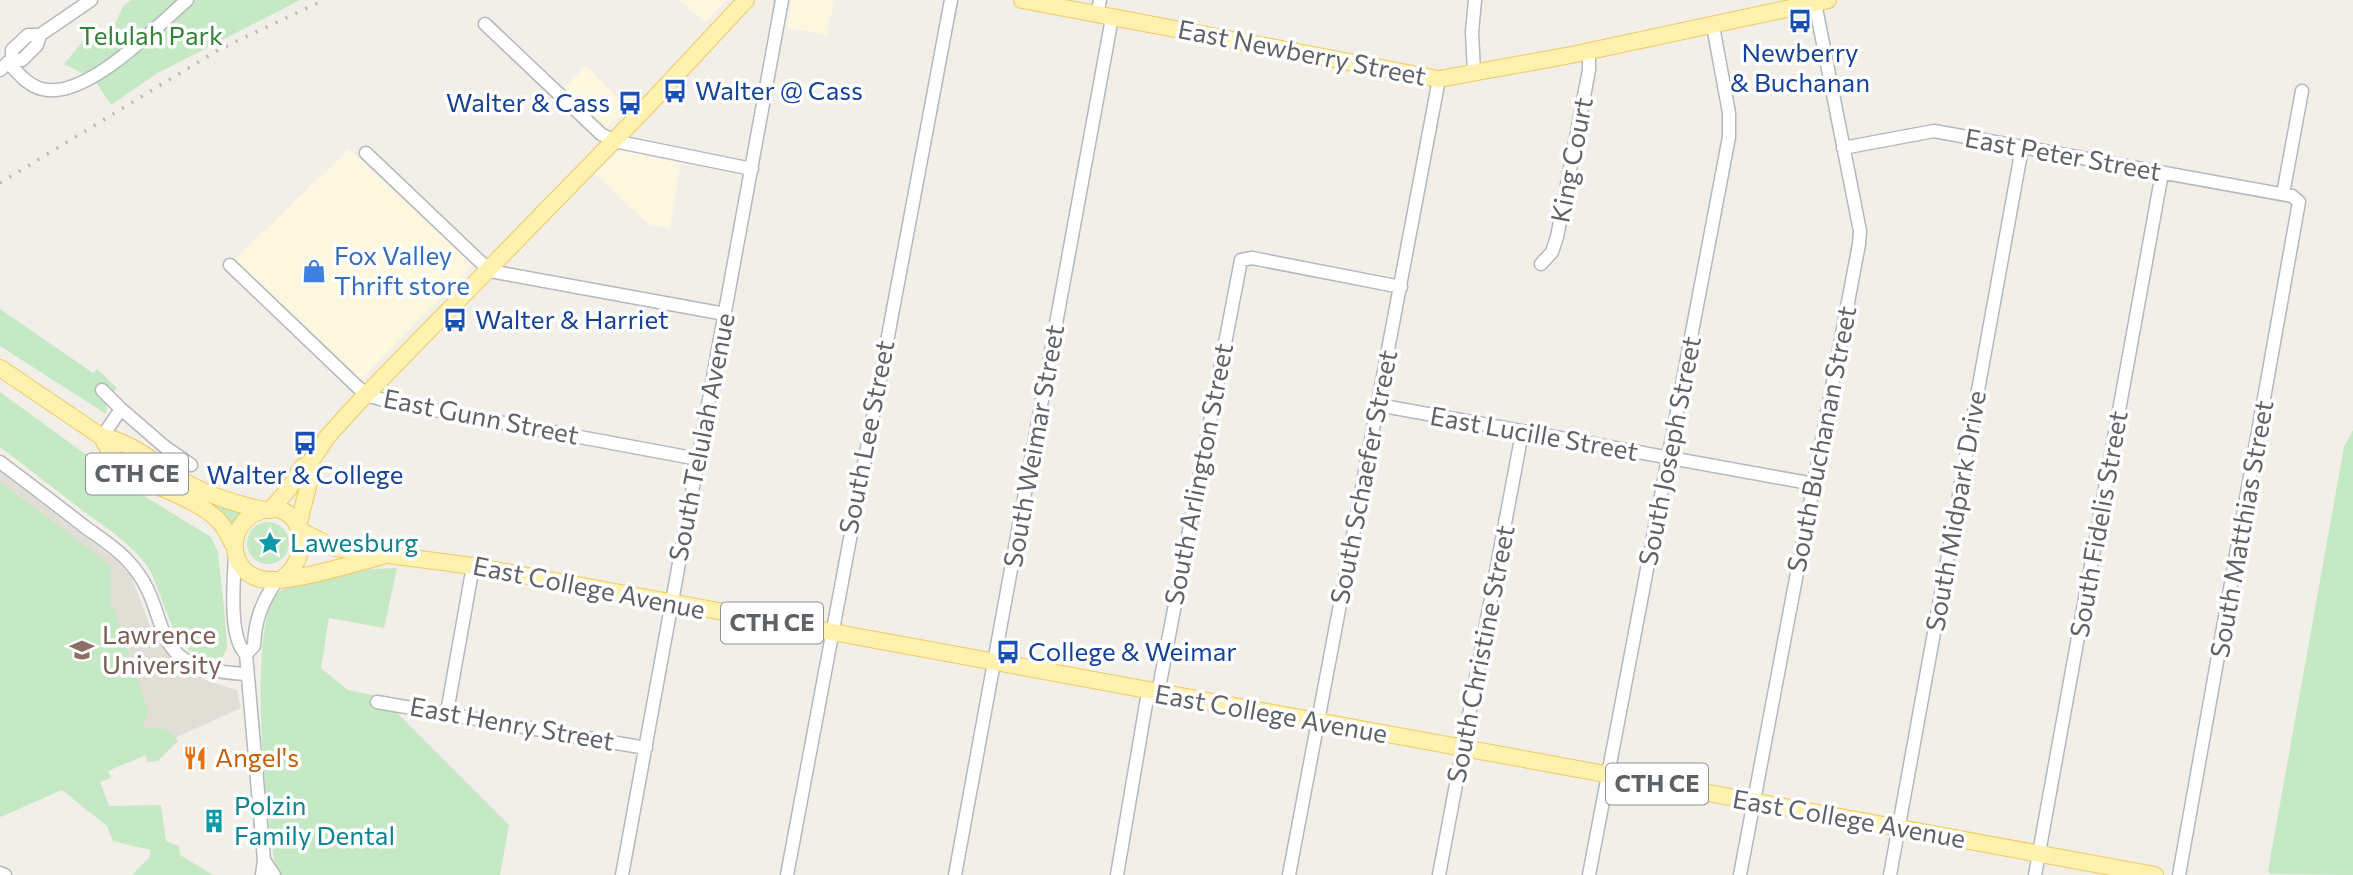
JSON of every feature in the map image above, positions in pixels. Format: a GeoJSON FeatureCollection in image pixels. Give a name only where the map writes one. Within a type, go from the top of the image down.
{"type":"FeatureCollection","features":[{"type":"Feature","properties":{"kind":"main road"},"geometry":{"type":"LineString","coordinates":[[309,464],[312,471],[299,528],[303,544],[300,558],[280,579],[267,580],[250,574],[234,550],[241,524],[267,510],[289,489],[302,467],[309,464],[328,436],[366,395],[490,271],[746,0]]}},
{"type":"Feature","properties":{"kind":"main road","name":"East Newberry Street"},"geometry":{"type":"LineString","coordinates":[[1022,0],[1103,11],[1439,79],[1713,26],[1821,1]]}},
{"type":"Feature","properties":{"kind":"main road","name":"CTH CE"},"geometry":{"type":"LineString","coordinates":[[0,368],[102,437],[117,439],[206,493],[267,510]]}},
{"type":"Feature","properties":{"kind":"main road","name":"CTH CE"},"geometry":{"type":"LineString","coordinates":[[102,437],[109,454],[138,475],[220,522],[234,550]]}},
{"type":"Feature","properties":{"kind":"main road"},"geometry":{"type":"LineString","coordinates":[[267,510],[284,514],[299,528]]}},
{"type":"Feature","properties":{"kind":"main road","name":"East College Avenue"},"geometry":{"type":"LineString","coordinates":[[299,528],[326,546],[473,566],[2155,875]]}},
{"type":"Feature","properties":{"kind":"main road","name":"East College Avenue"},"geometry":{"type":"LineString","coordinates":[[280,579],[386,556]]}},
{"type":"Feature","properties":{"kind":"street"},"geometry":{"type":"LineString","coordinates":[[7,64],[22,60],[37,45],[40,36],[91,0]]}},
{"type":"Feature","properties":{"kind":"street"},"geometry":{"type":"LineString","coordinates":[[7,64],[38,88],[58,91],[72,88],[132,48],[187,0]]}},
{"type":"Feature","properties":{"kind":"street","name":"South Telulah Avenue"},"geometry":{"type":"LineString","coordinates":[[622,875],[782,0]]}},
{"type":"Feature","properties":{"kind":"street","name":"South Lee Street"},"geometry":{"type":"LineString","coordinates":[[787,875],[950,0]]}},
{"type":"Feature","properties":{"kind":"street"},"geometry":{"type":"LineString","coordinates":[[1474,73],[1472,32],[1475,0]]}},
{"type":"Feature","properties":{"kind":"street","name":"South Buchanan Street"},"geometry":{"type":"LineString","coordinates":[[1740,875],[1859,244],[1860,231],[1843,148],[1821,1]]}},
{"type":"Feature","properties":{"kind":"street","name":"South Weimar Street"},"geometry":{"type":"LineString","coordinates":[[955,875],[994,663],[1103,11]]}},
{"type":"Feature","properties":{"kind":"street"},"geometry":{"type":"LineString","coordinates":[[485,24],[601,134],[614,141],[752,169]]}},
{"type":"Feature","properties":{"kind":"street","name":"South Joseph Street"},"geometry":{"type":"LineString","coordinates":[[1589,875],[1729,137],[1730,113],[1713,26]]}},
{"type":"Feature","properties":{"kind":"street","name":"King Court"},"geometry":{"type":"LineString","coordinates":[[1541,264],[1552,252],[1557,237],[1589,70],[1589,51]]}},
{"type":"Feature","properties":{"kind":"street","name":"South Schaefer Street"},"geometry":{"type":"LineString","coordinates":[[1289,875],[1439,79]]}},
{"type":"Feature","properties":{"kind":"street"},"geometry":{"type":"LineString","coordinates":[[2283,194],[2302,91]]}},
{"type":"Feature","properties":{"kind":"street","name":"East Peter Street"},"geometry":{"type":"LineString","coordinates":[[1843,148],[1934,131],[2283,194]]}},
{"type":"Feature","properties":{"kind":"street","name":"South Midpark Drive"},"geometry":{"type":"LineString","coordinates":[[1890,875],[2022,148]]}},
{"type":"Feature","properties":{"kind":"street"},"geometry":{"type":"LineString","coordinates":[[366,153],[490,271],[725,314]]}},
{"type":"Feature","properties":{"kind":"street","name":"South Fidelis Street"},"geometry":{"type":"LineString","coordinates":[[2035,875],[2162,173]]}},
{"type":"Feature","properties":{"kind":"street","name":"South Matthias Street"},"geometry":{"type":"LineString","coordinates":[[2179,875],[2288,278],[2299,202],[2292,196],[2283,194]]}},
{"type":"Feature","properties":{"kind":"street","name":"South Arlington Street"},"geometry":{"type":"LineString","coordinates":[[1116,875],[1238,266],[1245,258],[1401,287]]}},
{"type":"Feature","properties":{"kind":"street","name":"East Gunn Street"},"geometry":{"type":"LineString","coordinates":[[230,265],[366,395],[391,402],[698,458]]}},
{"type":"Feature","properties":{"kind":"street"},"geometry":{"type":"LineString","coordinates":[[102,390],[165,447],[191,465]]}},
{"type":"Feature","properties":{"kind":"street","name":"East Lucille Street"},"geometry":{"type":"LineString","coordinates":[[1378,405],[1814,484]]}},
{"type":"Feature","properties":{"kind":"street"},"geometry":{"type":"LineString","coordinates":[[102,437],[121,409]]}},
{"type":"Feature","properties":{"kind":"street","name":"South Christine Street"},"geometry":{"type":"LineString","coordinates":[[1439,875],[1522,433]]}},
{"type":"Feature","properties":{"kind":"street"},"geometry":{"type":"LineString","coordinates":[[0,462],[127,560],[146,590],[165,638],[184,659],[212,671],[246,674]]}},
{"type":"Feature","properties":{"kind":"street"},"geometry":{"type":"LineString","coordinates":[[234,550],[233,592],[238,645],[246,654],[264,860],[262,875]]}},
{"type":"Feature","properties":{"kind":"street"},"geometry":{"type":"LineString","coordinates":[[447,712],[473,566]]}},
{"type":"Feature","properties":{"kind":"street"},"geometry":{"type":"LineString","coordinates":[[246,654],[254,646],[262,603],[280,579]]}},
{"type":"Feature","properties":{"kind":"street","name":"East Henry Street"},"geometry":{"type":"LineString","coordinates":[[377,702],[646,748]]}},
{"type":"Feature","properties":{"kind":"street"},"geometry":{"type":"LineString","coordinates":[[264,860],[274,875]]}},
{"type":"Feature","properties":{"kind":"street"},"geometry":{"type":"LineString","coordinates":[[0,873],[5,875]]}},
{"type":"Feature","properties":{"kind":"shaded area"},"geometry":{"type":"Polygon","coordinates":[[[679,0],[727,0],[705,23],[679,0]]]}},
{"type":"Feature","properties":{"kind":"shaded area"},"geometry":{"type":"Polygon","coordinates":[[[792,0],[834,0],[827,35],[787,28],[792,0]]]}},
{"type":"Feature","properties":{"kind":"shaded area"},"geometry":{"type":"Polygon","coordinates":[[[586,66],[628,107],[606,129],[564,87],[586,66]]]}},
{"type":"Feature","properties":{"kind":"shaded area"},"geometry":{"type":"Polygon","coordinates":[[[349,149],[473,265],[361,380],[234,260],[349,149]]]}},
{"type":"Feature","properties":{"kind":"shaded area"},"geometry":{"type":"Polygon","coordinates":[[[620,150],[681,163],[670,228],[648,224],[595,174],[620,150]]]}},
{"type":"Feature","properties":{"kind":"shaded area","name":"Lawrence University"},"geometry":{"type":"Polygon","coordinates":[[[0,472],[116,560],[132,578],[150,626],[170,656],[205,680],[237,690],[241,708],[0,817],[0,472]]]}},
{"type":"Feature","properties":{"kind":"green space","name":"Telulah Park"},"geometry":{"type":"Polygon","coordinates":[[[131,0],[300,0],[156,74],[111,105],[94,79],[64,64],[83,41],[95,44],[111,33],[123,6],[131,0]]]}},
{"type":"Feature","properties":{"kind":"green space"},"geometry":{"type":"Polygon","coordinates":[[[0,309],[93,373],[97,369],[117,388],[113,391],[103,386],[96,394],[107,405],[106,414],[0,346],[0,309]]]}},
{"type":"Feature","properties":{"kind":"green space"},"geometry":{"type":"Polygon","coordinates":[[[0,392],[136,491],[211,537],[218,552],[224,608],[227,647],[223,657],[206,658],[193,653],[173,627],[147,566],[134,551],[0,447],[0,392]]]}},
{"type":"Feature","properties":{"kind":"green space"},"geometry":{"type":"Polygon","coordinates":[[[2353,430],[2353,875],[2271,874],[2268,871],[2344,447],[2353,430]]]}},
{"type":"Feature","properties":{"kind":"green space"},"geometry":{"type":"Polygon","coordinates":[[[119,448],[199,499],[239,513],[241,517],[233,526],[125,459],[119,448]]]}},
{"type":"Feature","properties":{"kind":"green space","name":"Lawrence University"},"geometry":{"type":"Polygon","coordinates":[[[0,482],[111,566],[110,607],[114,610],[148,710],[143,728],[167,730],[178,741],[158,761],[147,762],[146,755],[108,771],[111,778],[100,782],[109,806],[161,805],[166,841],[179,846],[180,855],[213,875],[132,875],[150,857],[150,850],[113,841],[107,826],[62,790],[0,817],[0,482]]]}},
{"type":"Feature","properties":{"kind":"green space"},"geometry":{"type":"Polygon","coordinates":[[[268,522],[283,528],[289,543],[283,558],[268,564],[253,558],[247,543],[253,528],[268,522]]]}},
{"type":"Feature","properties":{"kind":"green space"},"geometry":{"type":"Polygon","coordinates":[[[397,568],[384,628],[329,618],[321,668],[348,690],[381,697],[509,825],[500,875],[278,875],[268,817],[261,730],[263,644],[268,613],[277,594],[301,581],[334,574],[397,568]]]}},
{"type":"Feature","properties":{"kind":"railway"},"geometry":{"type":"LineString","coordinates":[[0,183],[218,50],[324,0]]}},
{"type":"Feature","properties":{"kind":"place","name":"Newberry & Buchanan"},"geometry":{"type":"Point","coordinates":[1800,21]}},
{"type":"Feature","properties":{"kind":"place","name":"Walter @ Cass"},"geometry":{"type":"Point","coordinates":[675,91]}},
{"type":"Feature","properties":{"kind":"place","name":"Walter & Cass"},"geometry":{"type":"Point","coordinates":[630,103]}},
{"type":"Feature","properties":{"kind":"place","name":"Fox Valley Thrift store"},"geometry":{"type":"Point","coordinates":[314,271]}},
{"type":"Feature","properties":{"kind":"place","name":"Walter & Harriet"},"geometry":{"type":"Point","coordinates":[455,320]}},
{"type":"Feature","properties":{"kind":"place","name":"Walter & College"},"geometry":{"type":"Point","coordinates":[305,443]}},
{"type":"Feature","properties":{"kind":"place","name":"Lawesburg"},"geometry":{"type":"Point","coordinates":[270,543]}},
{"type":"Feature","properties":{"kind":"place","name":"Lawrence University"},"geometry":{"type":"Point","coordinates":[82,650]}},
{"type":"Feature","properties":{"kind":"place","name":"College & Weimar"},"geometry":{"type":"Point","coordinates":[1008,652]}},
{"type":"Feature","properties":{"kind":"place","name":"Angel's"},"geometry":{"type":"Point","coordinates":[195,758]}},
{"type":"Feature","properties":{"kind":"place","name":"Polzin Family Dental"},"geometry":{"type":"Point","coordinates":[214,821]}}]}
